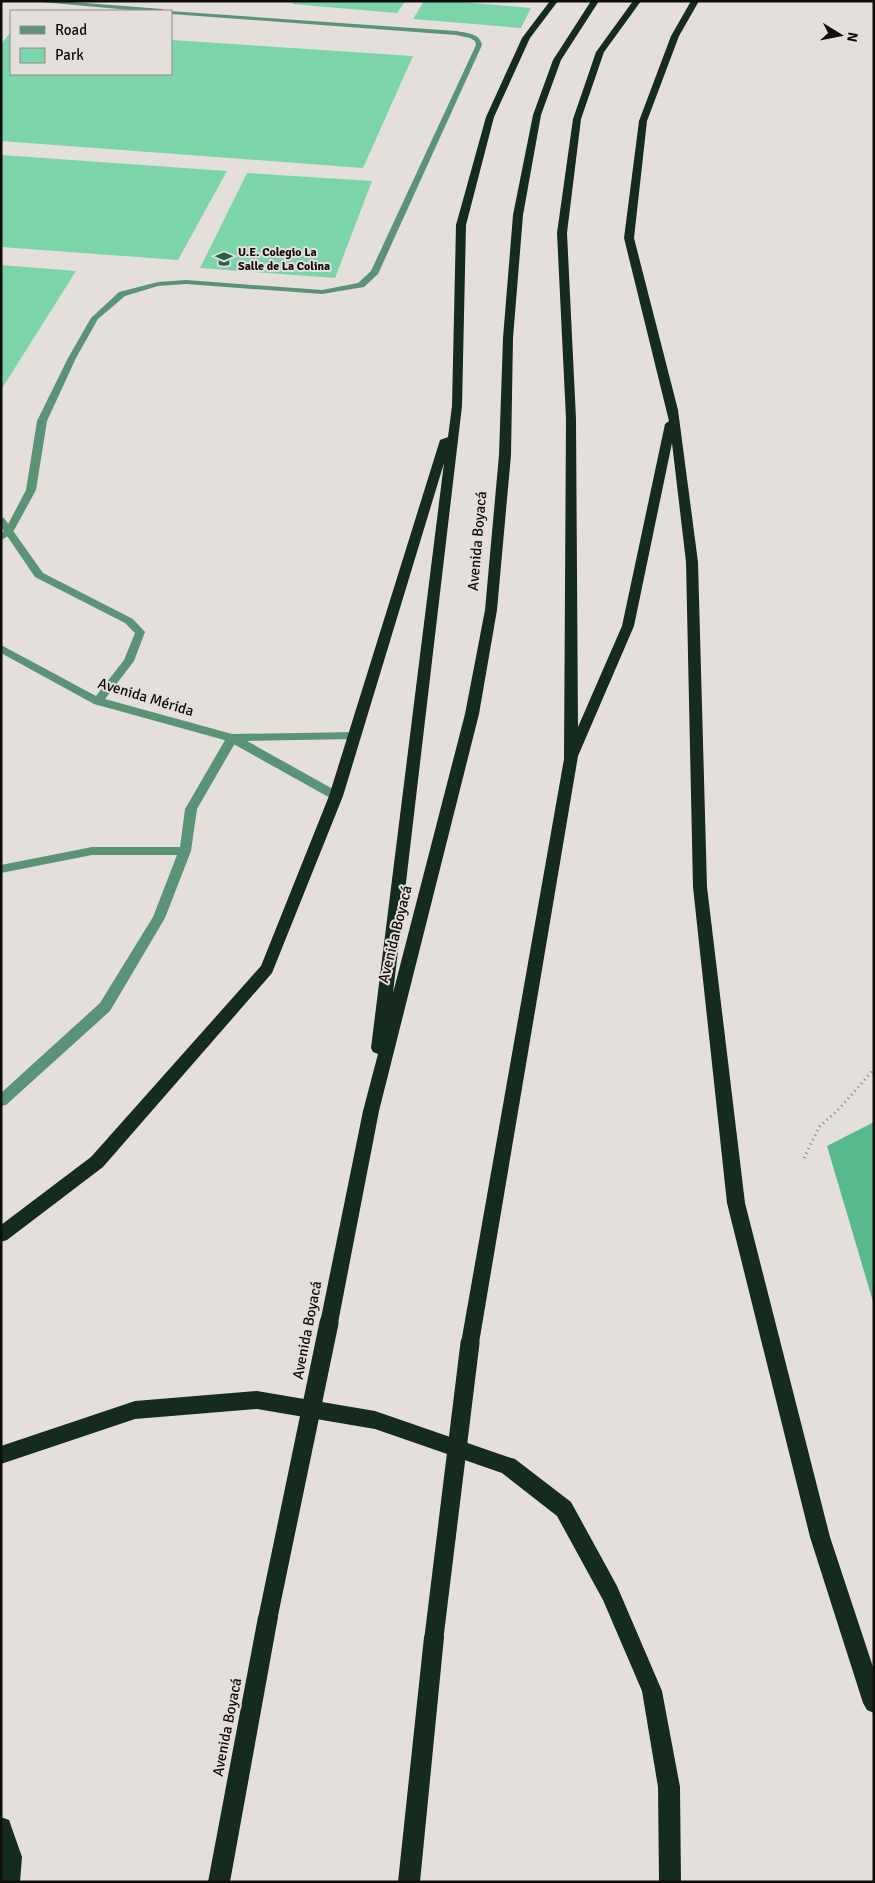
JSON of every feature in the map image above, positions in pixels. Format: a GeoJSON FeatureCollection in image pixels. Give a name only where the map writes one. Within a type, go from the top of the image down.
{"type":"FeatureCollection","features":[{"type":"Feature","properties":{"kind":"highway"},"geometry":{"type":"LineString","coordinates":[[371,1111],[457,406],[462,225],[490,117],[526,38],[554,1]]}},
{"type":"Feature","properties":{"kind":"highway","name":"Avenida Boyacá"},"geometry":{"type":"LineString","coordinates":[[218,1882],[268,1617],[371,1111],[472,714],[490,610],[505,456],[508,338],[518,216],[537,115],[557,60],[595,1]]}},
{"type":"Feature","properties":{"kind":"highway"},"geometry":{"type":"LineString","coordinates":[[409,1882],[434,1637],[470,1343],[571,759],[571,420],[562,233],[577,119],[600,52],[637,1]]}},
{"type":"Feature","properties":{"kind":"highway"},"geometry":{"type":"LineString","coordinates":[[695,1],[675,36],[643,120],[629,238],[673,410],[692,562],[700,887],[736,1203],[820,1537],[874,1703]]}},
{"type":"Feature","properties":{"kind":"highway"},"geometry":{"type":"LineString","coordinates":[[1,1235],[97,1162],[267,969],[336,796],[353,735],[457,406]]}},
{"type":"Feature","properties":{"kind":"highway"},"geometry":{"type":"LineString","coordinates":[[571,759],[628,626],[673,410]]}},
{"type":"Feature","properties":{"kind":"highway"},"geometry":{"type":"LineString","coordinates":[[1,1454],[135,1410],[257,1400],[375,1420],[508,1466],[564,1510],[610,1592],[652,1690],[669,1787],[670,1882]]}},
{"type":"Feature","properties":{"kind":"highway"},"geometry":{"type":"LineString","coordinates":[[1,1828],[11,1857],[9,1882]]}},
{"type":"Feature","properties":{"kind":"street"},"geometry":{"type":"LineString","coordinates":[[33,1],[149,10]]}},
{"type":"Feature","properties":{"kind":"street"},"geometry":{"type":"LineString","coordinates":[[5,534],[30,490],[42,421],[72,358],[95,318],[122,294],[158,284],[186,282],[322,292],[361,285],[375,272],[479,45],[478,40],[472,36],[456,33],[172,12]]}},
{"type":"Feature","properties":{"kind":"street"},"geometry":{"type":"LineString","coordinates":[[1,520],[5,534],[39,574],[129,621],[140,632],[129,661],[98,701]]}},
{"type":"Feature","properties":{"kind":"street","name":"Avenida Mérida"},"geometry":{"type":"LineString","coordinates":[[1,648],[98,701],[232,738],[336,796]]}},
{"type":"Feature","properties":{"kind":"street","name":"Avenida Mérida"},"geometry":{"type":"LineString","coordinates":[[232,738],[353,735]]}},
{"type":"Feature","properties":{"kind":"street"},"geometry":{"type":"LineString","coordinates":[[1,1101],[105,1007],[159,918],[185,850],[191,810],[232,738]]}},
{"type":"Feature","properties":{"kind":"street"},"geometry":{"type":"LineString","coordinates":[[1,869],[92,851],[185,850]]}},
{"type":"Feature","properties":{"kind":"path"},"geometry":{"type":"LineString","coordinates":[[804,1158],[819,1126],[840,1108],[874,1069]]}},
{"type":"Feature","properties":{"kind":"green space"},"geometry":{"type":"Polygon","coordinates":[[[295,1],[405,1],[397,13],[292,4],[295,1]]]}},
{"type":"Feature","properties":{"kind":"green space"},"geometry":{"type":"Polygon","coordinates":[[[424,1],[452,1],[531,8],[521,28],[413,19],[424,1]]]}},
{"type":"Feature","properties":{"kind":"green space"},"geometry":{"type":"Polygon","coordinates":[[[10,33],[10,75],[172,75],[172,40],[413,56],[363,168],[1,141],[1,44],[10,33]]]}},
{"type":"Feature","properties":{"kind":"green space"},"geometry":{"type":"Polygon","coordinates":[[[1,155],[227,171],[178,260],[1,247],[1,155]]]}},
{"type":"Feature","properties":{"kind":"green space"},"geometry":{"type":"Polygon","coordinates":[[[247,173],[372,181],[335,278],[200,268],[247,173]]]}},
{"type":"Feature","properties":{"kind":"green space"},"geometry":{"type":"Polygon","coordinates":[[[1,265],[76,271],[1,390],[1,265]]]}},
{"type":"Feature","properties":{"kind":"green space"},"geometry":{"type":"Polygon","coordinates":[[[874,1122],[874,1305],[827,1146],[874,1122]]]}},
{"type":"Feature","properties":{"kind":"place","name":"U.E. Colegio La Salle de La Colina"},"geometry":{"type":"Point","coordinates":[224,259]}}]}
